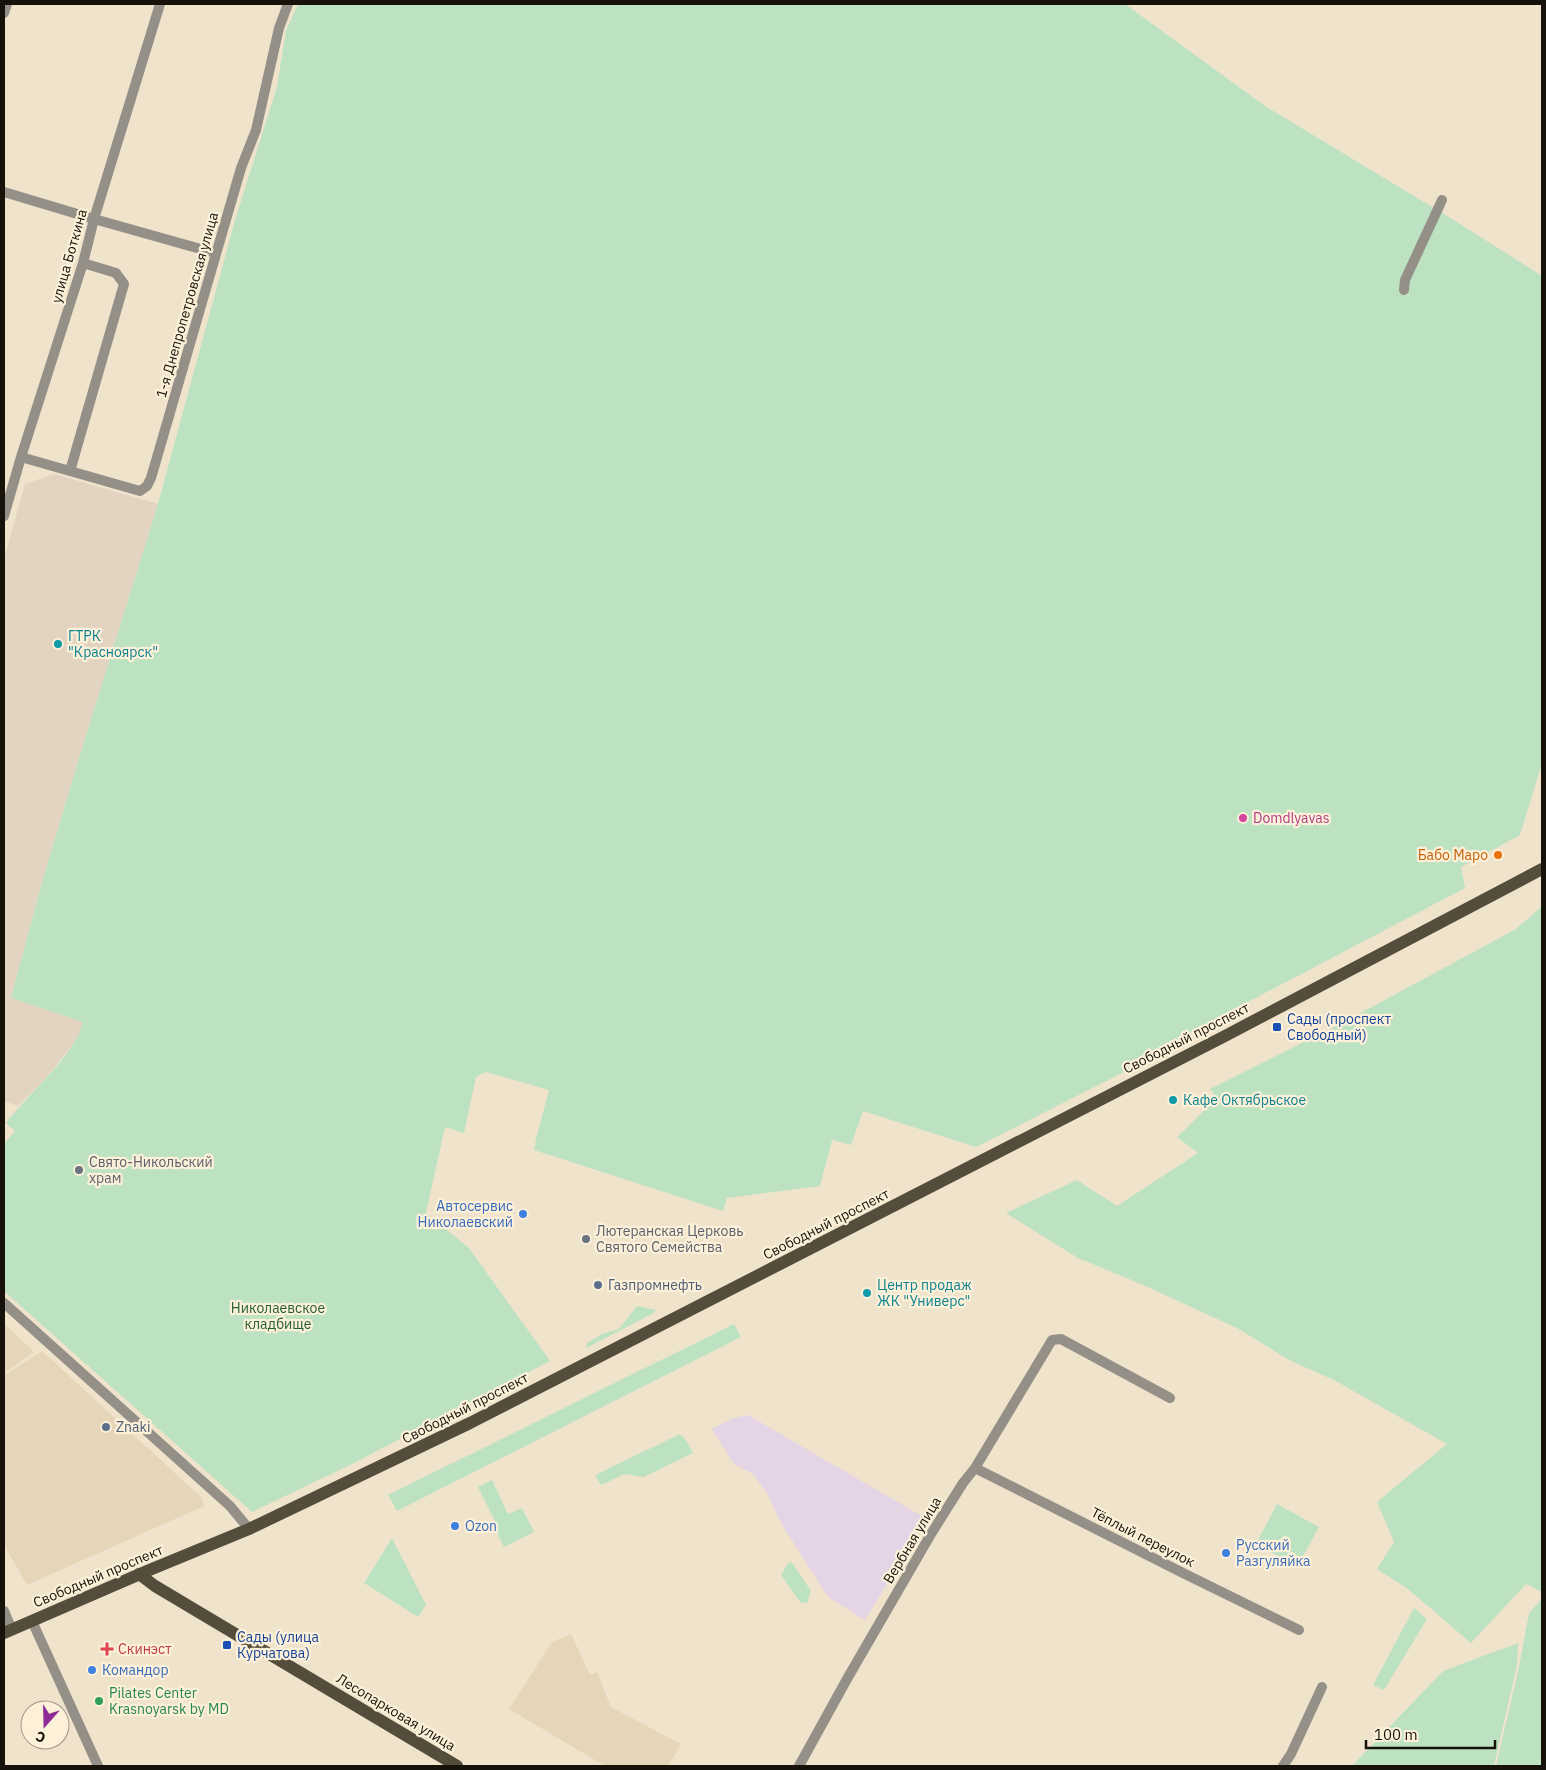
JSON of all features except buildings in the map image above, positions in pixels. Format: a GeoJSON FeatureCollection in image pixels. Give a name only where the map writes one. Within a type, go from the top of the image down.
{"type":"FeatureCollection","features":[{"type":"Feature","properties":{"kind":"main road","name":"Свободный проспект"},"geometry":{"type":"LineString","coordinates":[[8,1631],[249,1529],[470,1423],[1233,1032],[1542,869]]}},
{"type":"Feature","properties":{"kind":"main road","name":"Лесопарковая улица"},"geometry":{"type":"LineString","coordinates":[[139,1574],[164,1591],[457,1766]]}},
{"type":"Feature","properties":{"kind":"street"},"geometry":{"type":"LineString","coordinates":[[4,14],[7,4]]}},
{"type":"Feature","properties":{"kind":"street","name":"улица Боткина"},"geometry":{"type":"LineString","coordinates":[[4,516],[21,456],[83,263],[94,220],[160,4]]}},
{"type":"Feature","properties":{"kind":"street","name":"1-я Днепропетровская улица"},"geometry":{"type":"LineString","coordinates":[[21,456],[140,490],[147,486],[152,478],[215,253],[241,168],[256,130],[279,28],[288,4]]}},
{"type":"Feature","properties":{"kind":"street"},"geometry":{"type":"LineString","coordinates":[[4,192],[94,220],[215,253]]}},
{"type":"Feature","properties":{"kind":"street"},"geometry":{"type":"LineString","coordinates":[[1404,290],[1405,280],[1442,200]]}},
{"type":"Feature","properties":{"kind":"street"},"geometry":{"type":"LineString","coordinates":[[70,471],[124,284],[116,273],[83,263]]}},
{"type":"Feature","properties":{"kind":"street"},"geometry":{"type":"LineString","coordinates":[[4,1303],[230,1506],[249,1529]]}},
{"type":"Feature","properties":{"kind":"street","name":"Вербная улица"},"geometry":{"type":"LineString","coordinates":[[799,1766],[931,1534],[963,1483],[975,1468],[1052,1340],[1060,1338],[1170,1398]]}},
{"type":"Feature","properties":{"kind":"street","name":"Тёплый переулок"},"geometry":{"type":"LineString","coordinates":[[975,1468],[1299,1630]]}},
{"type":"Feature","properties":{"kind":"street"},"geometry":{"type":"LineString","coordinates":[[4,1611],[8,1631]]}},
{"type":"Feature","properties":{"kind":"street"},"geometry":{"type":"LineString","coordinates":[[32,1621],[98,1766]]}},
{"type":"Feature","properties":{"kind":"street"},"geometry":{"type":"LineString","coordinates":[[1283,1766],[1292,1754],[1322,1687]]}},
{"type":"Feature","properties":{"kind":"shaded area"},"geometry":{"type":"Polygon","coordinates":[[[54,474],[158,504],[42,882],[11,998],[83,1022],[80,1035],[46,1078],[18,1106],[4,1101],[4,559],[25,484],[54,474]]]}},
{"type":"Feature","properties":{"kind":"shaded area"},"geometry":{"type":"Polygon","coordinates":[[[4,1323],[34,1352],[4,1373],[4,1323]]]}},
{"type":"Feature","properties":{"kind":"shaded area"},"geometry":{"type":"Polygon","coordinates":[[[42,1351],[201,1497],[204,1506],[27,1585],[4,1545],[4,1376],[42,1351]]]}},
{"type":"Feature","properties":{"kind":"shaded area"},"geometry":{"type":"Polygon","coordinates":[[[748,1415],[932,1522],[918,1534],[865,1620],[828,1597],[781,1523],[767,1493],[753,1474],[734,1464],[712,1429],[734,1418],[748,1415]]]}},
{"type":"Feature","properties":{"kind":"shaded area"},"geometry":{"type":"Polygon","coordinates":[[[571,1634],[590,1675],[597,1672],[611,1707],[681,1744],[668,1766],[605,1766],[509,1709],[552,1642],[571,1634]]]}},
{"type":"Feature","properties":{"kind":"green space","name":"Николаевское кладбище"},"geometry":{"type":"Polygon","coordinates":[[[298,4],[1125,4],[1265,106],[1452,219],[1542,276],[1542,763],[1520,835],[1461,867],[1465,888],[1225,1014],[1160,1050],[1150,1059],[976,1147],[863,1111],[851,1145],[832,1140],[820,1186],[727,1198],[723,1211],[534,1150],[549,1090],[486,1072],[476,1077],[464,1133],[445,1127],[426,1213],[469,1248],[550,1361],[350,1465],[252,1512],[4,1291],[4,1144],[15,1131],[6,1123],[50,1074],[71,1047],[79,1034],[83,1022],[11,998],[42,882],[158,504],[235,220],[277,87],[286,31],[298,4]]]}},
{"type":"Feature","properties":{"kind":"green space"},"geometry":{"type":"Polygon","coordinates":[[[1542,906],[1542,1592],[1526,1584],[1471,1643],[1408,1589],[1377,1569],[1394,1542],[1377,1502],[1447,1444],[1334,1380],[1291,1361],[1237,1328],[1141,1284],[1078,1258],[1006,1213],[1077,1180],[1117,1206],[1198,1153],[1177,1137],[1217,1098],[1210,1089],[1346,1021],[1516,929],[1542,906]]]}},
{"type":"Feature","properties":{"kind":"green space"},"geometry":{"type":"Polygon","coordinates":[[[637,1306],[656,1310],[652,1314],[586,1348],[587,1343],[602,1334],[619,1329],[637,1306]]]}},
{"type":"Feature","properties":{"kind":"green space"},"geometry":{"type":"Polygon","coordinates":[[[734,1324],[741,1337],[397,1511],[388,1495],[734,1324]]]}},
{"type":"Feature","properties":{"kind":"green space"},"geometry":{"type":"Polygon","coordinates":[[[680,1434],[686,1440],[693,1453],[644,1477],[625,1474],[601,1485],[595,1475],[680,1434]]]}},
{"type":"Feature","properties":{"kind":"green space"},"geometry":{"type":"Polygon","coordinates":[[[492,1480],[508,1514],[522,1508],[534,1532],[504,1547],[492,1523],[495,1521],[478,1487],[492,1480]]]}},
{"type":"Feature","properties":{"kind":"green space"},"geometry":{"type":"Polygon","coordinates":[[[1277,1504],[1319,1527],[1297,1567],[1256,1544],[1277,1504]]]}},
{"type":"Feature","properties":{"kind":"green space"},"geometry":{"type":"Polygon","coordinates":[[[392,1538],[426,1605],[418,1617],[364,1583],[392,1538]]]}},
{"type":"Feature","properties":{"kind":"green space"},"geometry":{"type":"Polygon","coordinates":[[[789,1562],[793,1564],[811,1591],[807,1603],[800,1602],[781,1575],[789,1562]]]}},
{"type":"Feature","properties":{"kind":"green space"},"geometry":{"type":"Polygon","coordinates":[[[1542,1599],[1542,1766],[1496,1766],[1519,1667],[1529,1613],[1542,1599]]]}},
{"type":"Feature","properties":{"kind":"green space"},"geometry":{"type":"Polygon","coordinates":[[[1414,1608],[1427,1619],[1384,1690],[1373,1685],[1414,1608]]]}},
{"type":"Feature","properties":{"kind":"green space"},"geometry":{"type":"Polygon","coordinates":[[[1518,1643],[1517,1665],[1494,1766],[1352,1766],[1443,1671],[1518,1643]]]}},
{"type":"Feature","properties":{"kind":"place","name":"ГТРК \"Красноярск\""},"geometry":{"type":"Point","coordinates":[58,644]}},
{"type":"Feature","properties":{"kind":"place","name":"Domdlyavas"},"geometry":{"type":"Point","coordinates":[1243,818]}},
{"type":"Feature","properties":{"kind":"place","name":"Бабо Маро"},"geometry":{"type":"Point","coordinates":[1498,855]}},
{"type":"Feature","properties":{"kind":"place","name":"Сады (проспект Свободный)"},"geometry":{"type":"Point","coordinates":[1277,1027]}},
{"type":"Feature","properties":{"kind":"place","name":"Кафе Октябрьское"},"geometry":{"type":"Point","coordinates":[1173,1100]}},
{"type":"Feature","properties":{"kind":"place","name":"Свято-Никольский храм"},"geometry":{"type":"Point","coordinates":[79,1170]}},
{"type":"Feature","properties":{"kind":"place","name":"Автосервис Николаевский"},"geometry":{"type":"Point","coordinates":[523,1214]}},
{"type":"Feature","properties":{"kind":"place","name":"Лютеранская Церковь Святого Семейства"},"geometry":{"type":"Point","coordinates":[586,1239]}},
{"type":"Feature","properties":{"kind":"place","name":"Газпромнефть"},"geometry":{"type":"Point","coordinates":[598,1285]}},
{"type":"Feature","properties":{"kind":"place","name":"Центр продаж ЖК \"Универс\""},"geometry":{"type":"Point","coordinates":[867,1293]}},
{"type":"Feature","properties":{"kind":"place","name":"Znaki"},"geometry":{"type":"Point","coordinates":[106,1427]}},
{"type":"Feature","properties":{"kind":"place","name":"Ozon"},"geometry":{"type":"Point","coordinates":[455,1526]}},
{"type":"Feature","properties":{"kind":"place","name":"Русский Разгуляйка"},"geometry":{"type":"Point","coordinates":[1226,1553]}},
{"type":"Feature","properties":{"kind":"place","name":"Сады (улица Курчатова)"},"geometry":{"type":"Point","coordinates":[227,1645]}},
{"type":"Feature","properties":{"kind":"place","name":"Скинэст"},"geometry":{"type":"Point","coordinates":[107,1649]}},
{"type":"Feature","properties":{"kind":"place","name":"Командор"},"geometry":{"type":"Point","coordinates":[92,1670]}},
{"type":"Feature","properties":{"kind":"place","name":"Pilates Center Krasnoyarsk by MD"},"geometry":{"type":"Point","coordinates":[99,1701]}}]}
